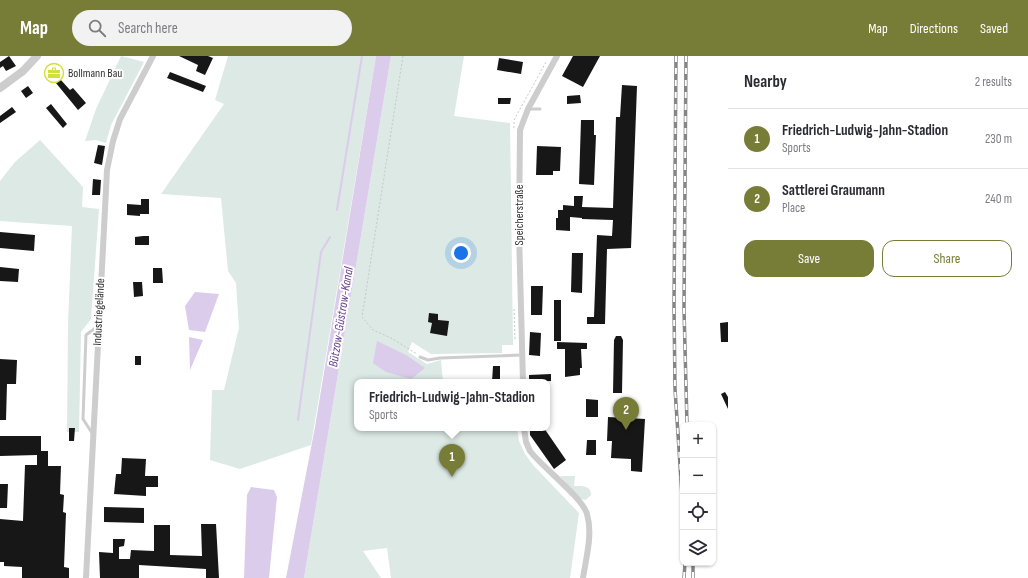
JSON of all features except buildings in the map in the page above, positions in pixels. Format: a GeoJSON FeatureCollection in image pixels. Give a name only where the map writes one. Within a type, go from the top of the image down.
{"type":"FeatureCollection","features":[{"type":"Feature","properties":{"kind":"street"},"geometry":{"type":"LineString","coordinates":[[0,88],[23,71],[37,56]]}},
{"type":"Feature","properties":{"kind":"street","name":"Industriegelände"},"geometry":{"type":"LineString","coordinates":[[86,578],[106,185],[111,149],[120,119],[153,56]]}},
{"type":"Feature","properties":{"kind":"street","name":"Speicherstraße"},"geometry":{"type":"LineString","coordinates":[[523,379],[519,226],[520,130],[528,109],[557,56]]}},
{"type":"Feature","properties":{"kind":"street"},"geometry":{"type":"LineString","coordinates":[[524,431],[526,442],[533,455],[577,500],[587,514],[589,539],[583,578]]}},
{"type":"Feature","properties":{"kind":"lane"},"geometry":{"type":"LineString","coordinates":[[528,109],[540,109]]}},
{"type":"Feature","properties":{"kind":"lane"},"geometry":{"type":"LineString","coordinates":[[93,434],[83,419],[86,335],[98,326]]}},
{"type":"Feature","properties":{"kind":"lane"},"geometry":{"type":"LineString","coordinates":[[420,356],[428,360],[440,358],[522,355]]}},
{"type":"Feature","properties":{"kind":"path"},"geometry":{"type":"LineString","coordinates":[[403,56],[362,317],[373,330],[391,338],[420,356]]}},
{"type":"Feature","properties":{"kind":"shaded area"},"geometry":{"type":"Polygon","coordinates":[[[121,56],[144,62],[111,125],[106,143],[96,140],[85,141],[96,109],[121,56]]]}},
{"type":"Feature","properties":{"kind":"shaded area"},"geometry":{"type":"Polygon","coordinates":[[[228,56],[376,56],[311,445],[240,469],[210,460],[212,390],[224,390],[239,328],[236,283],[228,271],[221,198],[161,194],[224,104],[215,100],[228,56]]]}},
{"type":"Feature","properties":{"kind":"shaded area"},"geometry":{"type":"Polygon","coordinates":[[[391,56],[464,56],[454,116],[510,123],[513,345],[502,345],[502,353],[431,354],[412,342],[408,352],[427,364],[441,360],[443,379],[354,379],[354,431],[517,431],[519,441],[525,454],[533,465],[579,513],[570,578],[391,578],[387,548],[363,551],[381,578],[304,578],[391,56]]]}},
{"type":"Feature","properties":{"kind":"shaded area"},"geometry":{"type":"Polygon","coordinates":[[[40,140],[83,187],[82,207],[99,209],[91,319],[81,332],[79,432],[67,432],[68,324],[72,226],[0,221],[0,181],[15,162],[40,140]]]}},
{"type":"Feature","properties":{"kind":"shaded area"},"geometry":{"type":"Polygon","coordinates":[[[560,476],[575,476],[574,486],[583,486],[588,488],[591,495],[586,500],[581,499],[560,476]]]}},
{"type":"Feature","properties":{"kind":"water","name":"Bützow-Güstrow-Kanal"},"geometry":{"type":"Polygon","coordinates":[[[376,56],[391,56],[304,578],[286,578],[315,427],[376,56]]]}},
{"type":"Feature","properties":{"kind":"water"},"geometry":{"type":"Polygon","coordinates":[[[195,292],[219,294],[205,332],[189,330],[185,306],[195,292]]]}},
{"type":"Feature","properties":{"kind":"water"},"geometry":{"type":"Polygon","coordinates":[[[189,337],[203,340],[190,370],[189,337]]]}},
{"type":"Feature","properties":{"kind":"water"},"geometry":{"type":"Polygon","coordinates":[[[377,341],[406,355],[425,368],[411,379],[386,372],[373,363],[377,341]]]}},
{"type":"Feature","properties":{"kind":"water"},"geometry":{"type":"Polygon","coordinates":[[[251,487],[274,490],[277,497],[269,578],[244,578],[247,495],[251,487]]]}},
{"type":"Feature","properties":{"kind":"waterway"},"geometry":{"type":"LineString","coordinates":[[337,210],[362,56]]}},
{"type":"Feature","properties":{"kind":"waterway"},"geometry":{"type":"LineString","coordinates":[[298,420],[321,252],[330,237]]}},
{"type":"Feature","properties":{"kind":"railway"},"geometry":{"type":"LineString","coordinates":[[676,56],[674,307],[675,389],[682,494]]}},
{"type":"Feature","properties":{"kind":"railway"},"geometry":{"type":"LineString","coordinates":[[686,56],[684,309],[687,422]]}},
{"type":"Feature","properties":{"kind":"railway"},"geometry":{"type":"LineString","coordinates":[[684,578],[685,566]]}},
{"type":"Feature","properties":{"kind":"railway"},"geometry":{"type":"LineString","coordinates":[[693,566],[693,578]]}},
{"type":"Feature","properties":{"kind":"place","name":"Bollmann Bau"},"geometry":{"type":"Point","coordinates":[54,73]}},
{"type":"Feature","properties":{"kind":"place","name":"Sattlerei Graumann"},"geometry":{"type":"Point","coordinates":[626,430]}},
{"type":"Feature","properties":{"kind":"place","name":"Friedrich-Ludwig-Jahn-Stadion"},"geometry":{"type":"Point","coordinates":[452,477]}}]}
